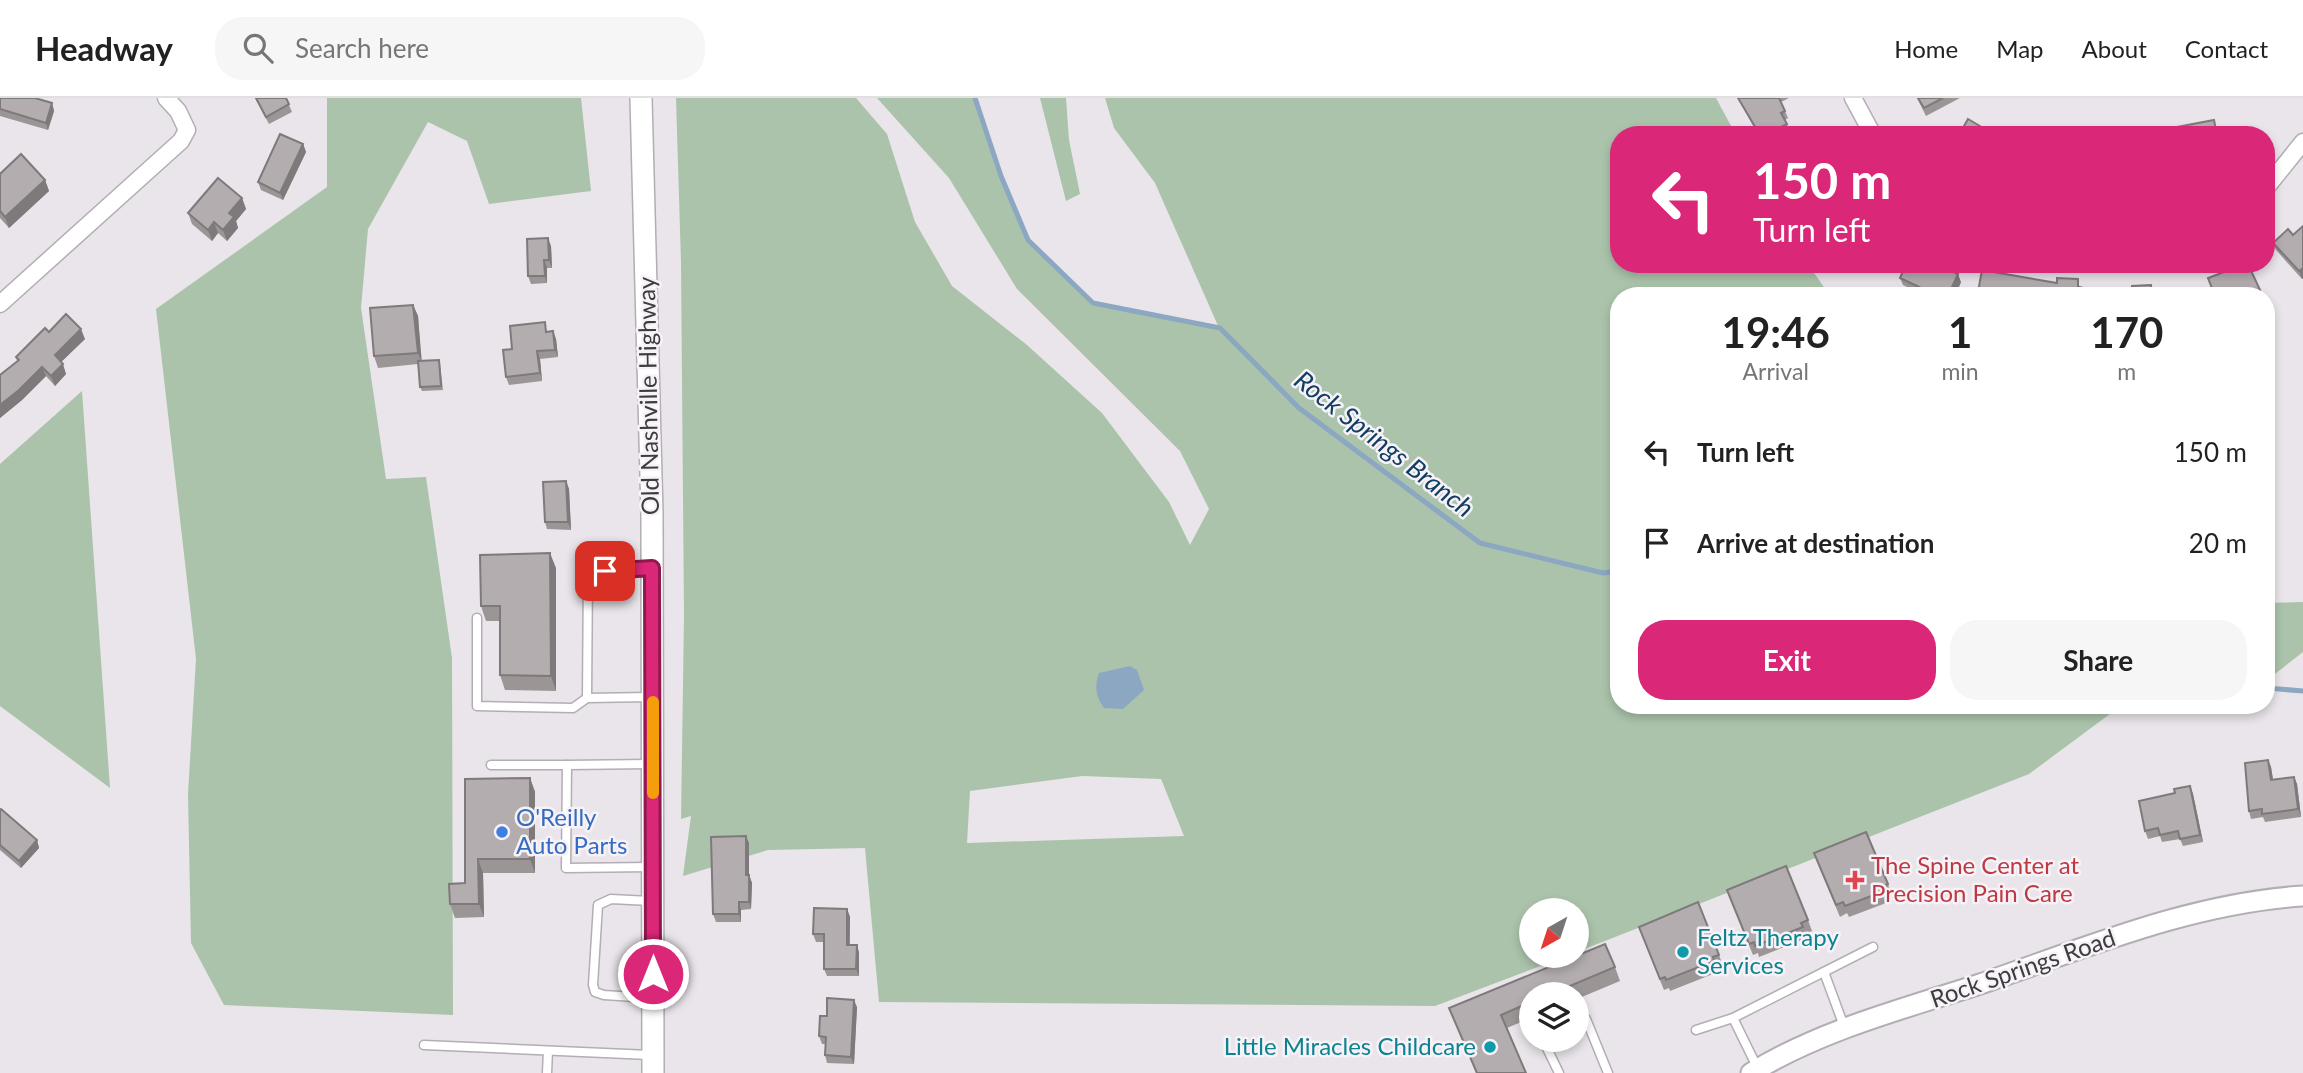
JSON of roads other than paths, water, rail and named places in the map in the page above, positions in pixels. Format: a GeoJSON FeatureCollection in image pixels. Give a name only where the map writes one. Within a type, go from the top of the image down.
{"type":"FeatureCollection","features":[{"type":"Feature","properties":{"kind":"main road","name":"Old Nashville Highway"},"geometry":{"type":"LineString","coordinates":[[641,98],[652,568],[653,1064]]}},
{"type":"Feature","properties":{"kind":"street"},"geometry":{"type":"LineString","coordinates":[[0,304],[181,141],[187,130],[178,111],[166,98]]}},
{"type":"Feature","properties":{"kind":"street"},"geometry":{"type":"LineString","coordinates":[[1853,98],[1868,126]]}},
{"type":"Feature","properties":{"kind":"street"},"geometry":{"type":"LineString","coordinates":[[2275,177],[2303,142]]}},
{"type":"Feature","properties":{"kind":"street","name":"Rock Springs Road"},"geometry":{"type":"LineString","coordinates":[[1754,1071],[1844,1029],[2131,933],[2195,914],[2264,899],[2303,896]]}},
{"type":"Feature","properties":{"kind":"lane"},"geometry":{"type":"LineString","coordinates":[[587,698],[588,572],[652,568]]}},
{"type":"Feature","properties":{"kind":"lane"},"geometry":{"type":"LineString","coordinates":[[477,618],[477,706],[573,708],[587,698],[653,697]]}},
{"type":"Feature","properties":{"kind":"lane"},"geometry":{"type":"LineString","coordinates":[[491,765],[653,764]]}},
{"type":"Feature","properties":{"kind":"lane"},"geometry":{"type":"LineString","coordinates":[[567,765],[566,868],[653,867]]}},
{"type":"Feature","properties":{"kind":"lane"},"geometry":{"type":"LineString","coordinates":[[653,998],[604,995],[595,992],[593,985],[598,905],[611,899],[654,902]]}},
{"type":"Feature","properties":{"kind":"lane"},"geometry":{"type":"LineString","coordinates":[[1696,1030],[1732,1018],[1873,947]]}},
{"type":"Feature","properties":{"kind":"lane"},"geometry":{"type":"LineString","coordinates":[[1824,972],[1844,1029]]}},
{"type":"Feature","properties":{"kind":"lane"},"geometry":{"type":"LineString","coordinates":[[1732,1018],[1754,1071]]}},
{"type":"Feature","properties":{"kind":"lane"},"geometry":{"type":"LineString","coordinates":[[1589,1026],[1608,1073]]}},
{"type":"Feature","properties":{"kind":"lane"},"geometry":{"type":"LineString","coordinates":[[424,1045],[548,1051],[653,1064]]}},
{"type":"Feature","properties":{"kind":"lane"},"geometry":{"type":"LineString","coordinates":[[547,1073],[548,1051]]}},
{"type":"Feature","properties":{"kind":"lane"},"geometry":{"type":"LineString","coordinates":[[1549,1052],[1559,1073]]}},
{"type":"Feature","properties":{"kind":"water"},"geometry":{"type":"Polygon","coordinates":[[[1130,666],[1137,670],[1144,690],[1123,709],[1104,708],[1097,691],[1099,673],[1130,666]]]}},
{"type":"Feature","properties":{"kind":"waterway","name":"Rock Springs Branch"},"geometry":{"type":"LineString","coordinates":[[975,98],[1001,176],[1028,240],[1093,303],[1220,328],[1299,408],[1480,543],[1603,573],[1610,572]]}},
{"type":"Feature","properties":{"kind":"waterway","name":"Rock Springs Branch"},"geometry":{"type":"LineString","coordinates":[[2275,689],[2303,691]]}},
{"type":"Feature","properties":{"kind":"place","name":"O'Reilly Auto Parts"},"geometry":{"type":"Point","coordinates":[502,832]}},
{"type":"Feature","properties":{"kind":"place","name":"The Spine Center at Precision Pain Care"},"geometry":{"type":"Point","coordinates":[1855,880]}},
{"type":"Feature","properties":{"kind":"place","name":"Feltz Therapy Services"},"geometry":{"type":"Point","coordinates":[1683,952]}},
{"type":"Feature","properties":{"kind":"place","name":"Little Miracles Childcare"},"geometry":{"type":"Point","coordinates":[1490,1047]}}]}
